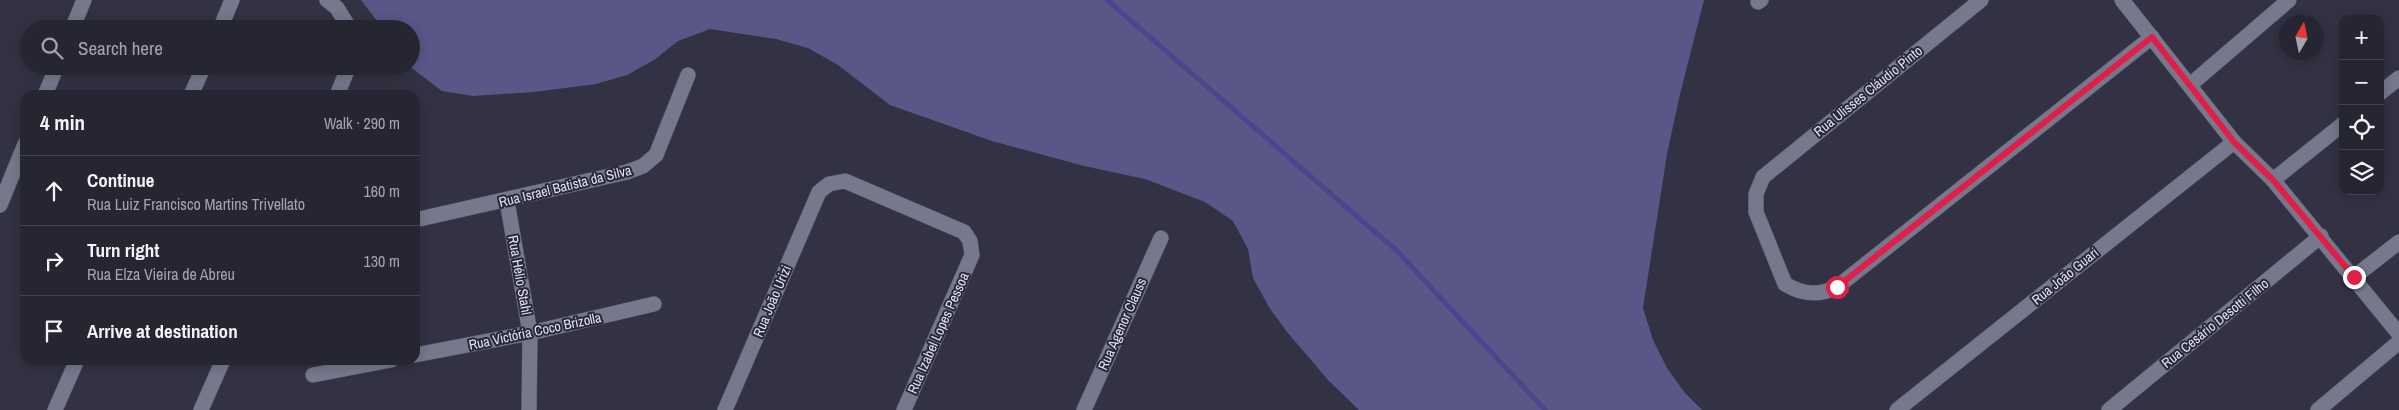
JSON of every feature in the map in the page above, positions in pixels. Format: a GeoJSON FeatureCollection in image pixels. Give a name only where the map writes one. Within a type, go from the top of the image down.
{"type":"FeatureCollection","features":[{"type":"Feature","properties":{"kind":"street"},"geometry":{"type":"LineString","coordinates":[[76,20],[84,0]]}},
{"type":"Feature","properties":{"kind":"street"},"geometry":{"type":"LineString","coordinates":[[224,20],[232,0]]}},
{"type":"Feature","properties":{"kind":"street"},"geometry":{"type":"LineString","coordinates":[[327,0],[338,8],[345,20]]}},
{"type":"Feature","properties":{"kind":"street","name":"Rua Ulisses Cláudio Pinto"},"geometry":{"type":"LineString","coordinates":[[1981,0],[1769,170],[1759,185],[1756,194],[1756,212],[1785,284],[1811,294],[1837,287],[2152,37]]}},
{"type":"Feature","properties":{"kind":"street"},"geometry":{"type":"LineString","coordinates":[[2122,0],[2234,142],[2273,180],[2321,236],[2399,334]]}},
{"type":"Feature","properties":{"kind":"street"},"geometry":{"type":"LineString","coordinates":[[2190,85],[2289,0]]}},
{"type":"Feature","properties":{"kind":"street"},"geometry":{"type":"LineString","coordinates":[[47,90],[53,75]]}},
{"type":"Feature","properties":{"kind":"street"},"geometry":{"type":"LineString","coordinates":[[193,90],[200,75]]}},
{"type":"Feature","properties":{"kind":"street"},"geometry":{"type":"LineString","coordinates":[[339,90],[345,75]]}},
{"type":"Feature","properties":{"kind":"street","name":"Rua Israel Batista da Silva"},"geometry":{"type":"LineString","coordinates":[[420,219],[507,201],[628,172],[643,166],[656,155],[688,75]]}},
{"type":"Feature","properties":{"kind":"street"},"geometry":{"type":"LineString","coordinates":[[2384,91],[2399,78]]}},
{"type":"Feature","properties":{"kind":"street"},"geometry":{"type":"LineString","coordinates":[[2273,180],[2339,127]]}},
{"type":"Feature","properties":{"kind":"street","name":"Rua João Guari"},"geometry":{"type":"LineString","coordinates":[[1897,410],[2234,142]]}},
{"type":"Feature","properties":{"kind":"street"},"geometry":{"type":"LineString","coordinates":[[0,205],[20,156]]}},
{"type":"Feature","properties":{"kind":"street","name":"Rua Izabel Lopes Pessoa"},"geometry":{"type":"LineString","coordinates":[[819,192],[829,184],[845,181],[964,232],[970,241],[972,255],[904,410]]}},
{"type":"Feature","properties":{"kind":"street","name":"Rua João Urizi"},"geometry":{"type":"LineString","coordinates":[[725,410],[819,192]]}},
{"type":"Feature","properties":{"kind":"street","name":"Rua Hélio Stahl"},"geometry":{"type":"LineString","coordinates":[[507,201],[530,333],[529,410]]}},
{"type":"Feature","properties":{"kind":"street","name":"Rua Cesário Desotti Filho"},"geometry":{"type":"LineString","coordinates":[[2109,410],[2321,236]]}},
{"type":"Feature","properties":{"kind":"street","name":"Rua Agenor Clauss"},"geometry":{"type":"LineString","coordinates":[[1084,410],[1161,238]]}},
{"type":"Feature","properties":{"kind":"street"},"geometry":{"type":"LineString","coordinates":[[2354,277],[2399,242]]}},
{"type":"Feature","properties":{"kind":"street","name":"Rua Victória Coco Brizolla"},"geometry":{"type":"LineString","coordinates":[[420,354],[530,333],[654,304]]}},
{"type":"Feature","properties":{"kind":"street"},"geometry":{"type":"LineString","coordinates":[[2318,410],[2399,342]]}},
{"type":"Feature","properties":{"kind":"street"},"geometry":{"type":"LineString","coordinates":[[55,410],[75,365]]}},
{"type":"Feature","properties":{"kind":"street"},"geometry":{"type":"LineString","coordinates":[[202,410],[221,365]]}},
{"type":"Feature","properties":{"kind":"street"},"geometry":{"type":"LineString","coordinates":[[313,375],[365,365]]}},
{"type":"Feature","properties":{"kind":"shaded area"},"geometry":{"type":"Polygon","coordinates":[[[361,0],[1704,0],[1667,154],[1643,308],[1653,340],[1667,368],[1685,393],[1702,410],[1359,410],[1329,381],[1287,332],[1269,307],[1253,278],[1248,249],[1233,221],[1205,202],[1145,179],[1084,166],[992,141],[890,105],[838,65],[808,48],[776,39],[710,29],[678,41],[654,60],[627,75],[596,84],[534,92],[473,96],[442,91],[420,74],[420,20],[376,20],[361,0]]]}},
{"type":"Feature","properties":{"kind":"waterway"},"geometry":{"type":"LineString","coordinates":[[1107,0],[1397,251],[1545,410]]}},
{"type":"Feature","properties":{"kind":"route"},"geometry":{"type":"LineString","coordinates":[[1837,287],[2152,37],[2234,142],[2273,180],[2354,277]]}}]}
